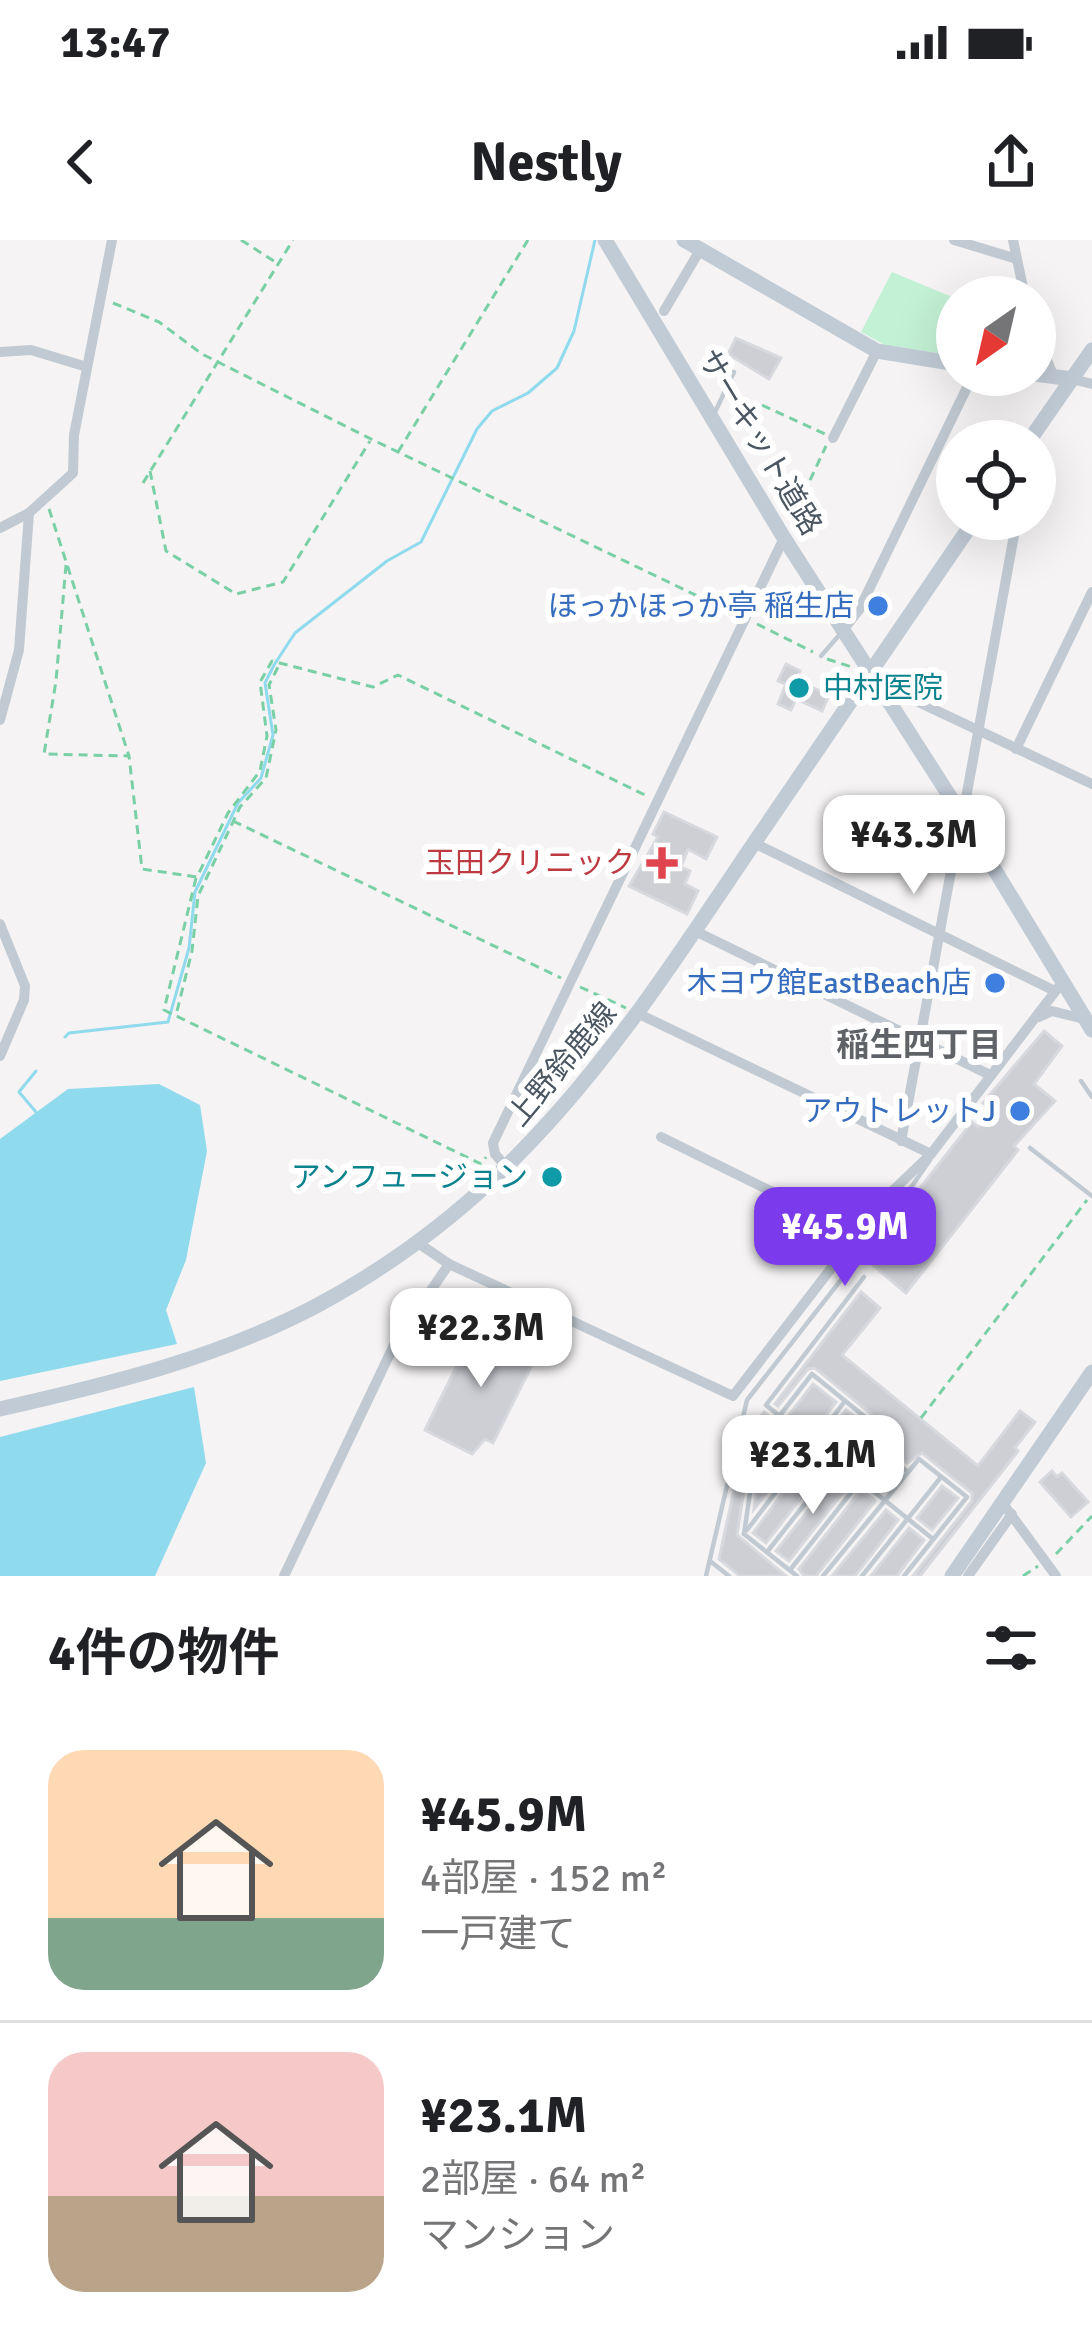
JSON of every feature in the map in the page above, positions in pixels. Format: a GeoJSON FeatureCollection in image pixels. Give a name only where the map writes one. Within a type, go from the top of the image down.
{"type":"FeatureCollection","features":[{"type":"Feature","properties":{"kind":"main road","name":"サーキット道路"},"geometry":{"type":"LineString","coordinates":[[604,240],[784,538],[971,830],[1060,986],[1090,1022]]}},
{"type":"Feature","properties":{"kind":"main road"},"geometry":{"type":"LineString","coordinates":[[684,240],[877,351],[936,361]]}},
{"type":"Feature","properties":{"kind":"main road"},"geometry":{"type":"LineString","coordinates":[[1044,420],[1092,350]]}},
{"type":"Feature","properties":{"kind":"main road"},"geometry":{"type":"LineString","coordinates":[[1056,376],[1072,379]]}},
{"type":"Feature","properties":{"kind":"main road","name":"上野鈴鹿線"},"geometry":{"type":"LineString","coordinates":[[0,1408],[124,1381],[219,1349],[322,1303],[418,1243],[507,1168],[577,1095],[639,1014],[961,540]]}},
{"type":"Feature","properties":{"kind":"main road"},"geometry":{"type":"LineString","coordinates":[[952,1576],[1008,1510],[1092,1372]]}},
{"type":"Feature","properties":{"kind":"street"},"geometry":{"type":"LineString","coordinates":[[0,528],[29,513],[74,472],[74,436],[112,240]]}},
{"type":"Feature","properties":{"kind":"street"},"geometry":{"type":"LineString","coordinates":[[954,240],[1017,260]]}},
{"type":"Feature","properties":{"kind":"street"},"geometry":{"type":"LineString","coordinates":[[1013,240],[1020,276]]}},
{"type":"Feature","properties":{"kind":"street"},"geometry":{"type":"LineString","coordinates":[[664,311],[700,250]]}},
{"type":"Feature","properties":{"kind":"street"},"geometry":{"type":"LineString","coordinates":[[0,352],[32,350],[87,367]]}},
{"type":"Feature","properties":{"kind":"street"},"geometry":{"type":"LineString","coordinates":[[832,437],[877,351]]}},
{"type":"Feature","properties":{"kind":"street"},"geometry":{"type":"LineString","coordinates":[[1072,379],[1092,384]]}},
{"type":"Feature","properties":{"kind":"street"},"geometry":{"type":"LineString","coordinates":[[844,629],[859,610],[963,396]]}},
{"type":"Feature","properties":{"kind":"street"},"geometry":{"type":"LineString","coordinates":[[0,720],[19,650],[29,513]]}},
{"type":"Feature","properties":{"kind":"street"},"geometry":{"type":"LineString","coordinates":[[507,1168],[493,1143],[784,538]]}},
{"type":"Feature","properties":{"kind":"street"},"geometry":{"type":"LineString","coordinates":[[956,806],[966,798],[1013,540]]}},
{"type":"Feature","properties":{"kind":"street"},"geometry":{"type":"LineString","coordinates":[[1016,748],[1092,592]]}},
{"type":"Feature","properties":{"kind":"street"},"geometry":{"type":"LineString","coordinates":[[888,697],[897,692],[1092,784]]}},
{"type":"Feature","properties":{"kind":"street"},"geometry":{"type":"LineString","coordinates":[[901,1141],[957,839],[971,830]]}},
{"type":"Feature","properties":{"kind":"street"},"geometry":{"type":"LineString","coordinates":[[418,1243],[449,1264],[733,1396],[869,1220],[931,1154],[1060,986],[939,936],[754,843]]}},
{"type":"Feature","properties":{"kind":"street"},"geometry":{"type":"LineString","coordinates":[[0,924],[25,986],[24,1000],[0,1056]]}},
{"type":"Feature","properties":{"kind":"street"},"geometry":{"type":"LineString","coordinates":[[695,931],[990,1075]]}},
{"type":"Feature","properties":{"kind":"street"},"geometry":{"type":"LineString","coordinates":[[1031,1022],[1052,1011],[1090,1022]]}},
{"type":"Feature","properties":{"kind":"street"},"geometry":{"type":"LineString","coordinates":[[639,1014],[931,1154]]}},
{"type":"Feature","properties":{"kind":"street"},"geometry":{"type":"LineString","coordinates":[[661,1137],[858,1234]]}},
{"type":"Feature","properties":{"kind":"street"},"geometry":{"type":"LineString","coordinates":[[284,1576],[394,1343],[449,1264]]}},
{"type":"Feature","properties":{"kind":"street"},"geometry":{"type":"LineString","coordinates":[[1008,1510],[1015,1526],[1056,1576]]}},
{"type":"Feature","properties":{"kind":"street"},"geometry":{"type":"LineString","coordinates":[[968,1576],[1008,1510]]}},
{"type":"Feature","properties":{"kind":"lane"},"geometry":{"type":"LineString","coordinates":[[713,417],[734,372]]}},
{"type":"Feature","properties":{"kind":"lane"},"geometry":{"type":"LineString","coordinates":[[821,656],[844,629]]}},
{"type":"Feature","properties":{"kind":"lane"},"geometry":{"type":"LineString","coordinates":[[1081,1081],[1092,1097]]}},
{"type":"Feature","properties":{"kind":"lane"},"geometry":{"type":"LineString","coordinates":[[1030,1148],[1092,1195]]}},
{"type":"Feature","properties":{"kind":"lane"},"geometry":{"type":"LineString","coordinates":[[706,1576],[748,1400],[853,1266],[930,1162],[931,1154]]}},
{"type":"Feature","properties":{"kind":"lane"},"geometry":{"type":"LineString","coordinates":[[853,1266],[869,1240],[869,1220]]}},
{"type":"Feature","properties":{"kind":"lane"},"geometry":{"type":"LineString","coordinates":[[864,1277],[766,1399],[766,1405],[933,1539]]}},
{"type":"Feature","properties":{"kind":"lane"},"geometry":{"type":"LineString","coordinates":[[744,1534],[757,1445],[812,1374],[870,1421],[767,1552]]}},
{"type":"Feature","properties":{"kind":"lane"},"geometry":{"type":"LineString","coordinates":[[744,1534],[845,1401]]}},
{"type":"Feature","properties":{"kind":"lane"},"geometry":{"type":"LineString","coordinates":[[860,1434],[908,1472]]}},
{"type":"Feature","properties":{"kind":"lane"},"geometry":{"type":"LineString","coordinates":[[790,1570],[883,1452]]}},
{"type":"Feature","properties":{"kind":"lane"},"geometry":{"type":"LineString","coordinates":[[824,1576],[919,1459],[967,1497],[904,1576]]}},
{"type":"Feature","properties":{"kind":"lane"},"geometry":{"type":"LineString","coordinates":[[862,1576],[941,1477]]}},
{"type":"Feature","properties":{"kind":"lane"},"geometry":{"type":"LineString","coordinates":[[744,1534],[797,1576]]}},
{"type":"Feature","properties":{"kind":"lane"},"geometry":{"type":"LineString","coordinates":[[710,1561],[729,1576]]}},
{"type":"Feature","properties":{"kind":"path"},"geometry":{"type":"LineString","coordinates":[[241,240],[278,264]]}},
{"type":"Feature","properties":{"kind":"path"},"geometry":{"type":"LineString","coordinates":[[143,483],[292,240]]}},
{"type":"Feature","properties":{"kind":"path"},"geometry":{"type":"LineString","coordinates":[[398,452],[528,240]]}},
{"type":"Feature","properties":{"kind":"path"},"geometry":{"type":"LineString","coordinates":[[101,298],[159,322],[218,362],[460,482],[821,656],[871,670]]}},
{"type":"Feature","properties":{"kind":"path"},"geometry":{"type":"LineString","coordinates":[[761,405],[832,437],[790,520]]}},
{"type":"Feature","properties":{"kind":"path"},"geometry":{"type":"LineString","coordinates":[[150,471],[166,551],[236,594],[283,582],[371,439]]}},
{"type":"Feature","properties":{"kind":"path"},"geometry":{"type":"LineString","coordinates":[[46,495],[129,756],[142,869],[197,877]]}},
{"type":"Feature","properties":{"kind":"path"},"geometry":{"type":"LineString","coordinates":[[66,565],[44,754],[129,756]]}},
{"type":"Feature","properties":{"kind":"path"},"geometry":{"type":"LineString","coordinates":[[276,663],[373,686],[398,675],[657,800]]}},
{"type":"Feature","properties":{"kind":"path"},"geometry":{"type":"LineString","coordinates":[[276,663],[269,685],[276,730],[266,778],[233,821],[197,896],[192,951],[176,1017],[481,1164],[494,1151]]}},
{"type":"Feature","properties":{"kind":"path"},"geometry":{"type":"LineString","coordinates":[[176,1013],[164,1010],[197,877],[228,813],[260,771],[267,736],[260,682],[276,663]]}},
{"type":"Feature","properties":{"kind":"path"},"geometry":{"type":"LineString","coordinates":[[233,821],[639,1014]]}},
{"type":"Feature","properties":{"kind":"path"},"geometry":{"type":"LineString","coordinates":[[921,1418],[1092,1195]]}},
{"type":"Feature","properties":{"kind":"path"},"geometry":{"type":"LineString","coordinates":[[1023,1576],[1044,1563],[1092,1516]]}},
{"type":"Feature","properties":{"kind":"green space"},"geometry":{"type":"Polygon","coordinates":[[[892,272],[936,290],[936,353],[885,345],[861,332],[892,272]]]}},
{"type":"Feature","properties":{"kind":"water"},"geometry":{"type":"Polygon","coordinates":[[[159,1084],[200,1105],[207,1151],[186,1260],[166,1310],[177,1344],[0,1381],[0,1139],[68,1089],[159,1084]]]}},
{"type":"Feature","properties":{"kind":"water"},"geometry":{"type":"Polygon","coordinates":[[[194,1387],[206,1463],[155,1576],[0,1576],[0,1437],[194,1387]]]}},
{"type":"Feature","properties":{"kind":"building"},"geometry":{"type":"Polygon","coordinates":[[[736,338],[781,358],[769,379],[728,354],[736,338]]]}},
{"type":"Feature","properties":{"kind":"building","name":"中村医院"},"geometry":{"type":"Polygon","coordinates":[[[786,664],[800,671],[796,680],[829,695],[822,711],[796,699],[791,710],[778,704],[786,684],[778,681],[786,664]]]}},
{"type":"Feature","properties":{"kind":"building","name":"玉田クリニック"},"geometry":{"type":"Polygon","coordinates":[[[664,812],[717,837],[706,859],[688,849],[681,867],[690,871],[685,884],[698,891],[687,914],[629,886],[658,837],[653,834],[664,812]]]}},
{"type":"Feature","properties":{"kind":"building"},"geometry":{"type":"Polygon","coordinates":[[[1044,1031],[1062,1046],[1034,1084],[1055,1101],[1014,1146],[1018,1150],[906,1293],[868,1261],[896,1221],[909,1231],[921,1217],[906,1206],[972,1122],[978,1127],[992,1109],[983,1103],[1044,1031]]]}},
{"type":"Feature","properties":{"kind":"building"},"geometry":{"type":"Polygon","coordinates":[[[861,1292],[880,1308],[842,1355],[978,1466],[1020,1411],[1035,1422],[1015,1448],[1018,1451],[920,1576],[913,1576],[972,1501],[972,1493],[922,1453],[907,1463],[869,1433],[875,1417],[815,1368],[808,1369],[775,1404],[861,1292]]]}},
{"type":"Feature","properties":{"kind":"building"},"geometry":{"type":"Polygon","coordinates":[[[476,1327],[484,1331],[486,1327],[538,1353],[493,1443],[485,1439],[472,1454],[425,1430],[476,1327]]]}},
{"type":"Feature","properties":{"kind":"building"},"geometry":{"type":"Polygon","coordinates":[[[813,1384],[836,1402],[812,1433],[789,1415],[813,1384]]]}},
{"type":"Feature","properties":{"kind":"building"},"geometry":{"type":"Polygon","coordinates":[[[846,1410],[861,1422],[836,1453],[823,1442],[846,1410]]]}},
{"type":"Feature","properties":{"kind":"building"},"geometry":{"type":"Polygon","coordinates":[[[764,1412],[770,1417],[751,1443],[737,1535],[786,1576],[740,1576],[719,1559],[746,1435],[764,1412]]]}},
{"type":"Feature","properties":{"kind":"building"},"geometry":{"type":"Polygon","coordinates":[[[781,1425],[804,1444],[754,1509],[763,1448],[781,1425]]]}},
{"type":"Feature","properties":{"kind":"building"},"geometry":{"type":"Polygon","coordinates":[[[814,1452],[828,1463],[766,1543],[753,1533],[814,1452]]]}},
{"type":"Feature","properties":{"kind":"building"},"geometry":{"type":"Polygon","coordinates":[[[1052,1471],[1057,1477],[1062,1473],[1088,1502],[1071,1517],[1040,1482],[1052,1471]]]}},
{"type":"Feature","properties":{"kind":"building"},"geometry":{"type":"Polygon","coordinates":[[[839,1472],[851,1482],[789,1561],[776,1551],[839,1472]]]}},
{"type":"Feature","properties":{"kind":"building"},"geometry":{"type":"Polygon","coordinates":[[[942,1486],[958,1498],[932,1530],[917,1518],[942,1486]]]}},
{"type":"Feature","properties":{"kind":"building"},"geometry":{"type":"Polygon","coordinates":[[[861,1490],[875,1501],[816,1576],[804,1576],[799,1569],[861,1490]]]}},
{"type":"Feature","properties":{"kind":"building"},"geometry":{"type":"Polygon","coordinates":[[[886,1510],[898,1520],[855,1576],[832,1576],[886,1510]]]}},
{"type":"Feature","properties":{"kind":"building"},"geometry":{"type":"Polygon","coordinates":[[[909,1528],[924,1540],[897,1576],[871,1576],[909,1528]]]}},
{"type":"Feature","properties":{"kind":"waterway"},"geometry":{"type":"LineString","coordinates":[[65,1037],[168,1022],[189,948],[195,892],[238,803],[261,778],[273,735],[265,683],[274,665],[295,633],[387,561],[421,542],[477,429],[492,411],[528,393],[557,368],[574,331],[595,240]]}},
{"type":"Feature","properties":{"kind":"waterway"},"geometry":{"type":"LineString","coordinates":[[36,1071],[19,1092],[36,1112]]}},
{"type":"Feature","properties":{"kind":"place","name":"ほっかほっか亭 稲生店"},"geometry":{"type":"Point","coordinates":[878,606]}},
{"type":"Feature","properties":{"kind":"place","name":"中村医院"},"geometry":{"type":"Point","coordinates":[799,688]}},
{"type":"Feature","properties":{"kind":"place","name":"玉田クリニック"},"geometry":{"type":"Point","coordinates":[662,863]}},
{"type":"Feature","properties":{"kind":"place","name":"木ヨウ館EastBeach店"},"geometry":{"type":"Point","coordinates":[995,983]}},
{"type":"Feature","properties":{"kind":"place","name":"アウトレットJ"},"geometry":{"type":"Point","coordinates":[1020,1111]}},
{"type":"Feature","properties":{"kind":"place","name":"アンフュージョン"},"geometry":{"type":"Point","coordinates":[552,1177]}},
{"type":"Feature","properties":{"kind":"district","name":"稲生四丁目"},"geometry":{"type":"Point","coordinates":[919,1044]}}]}
